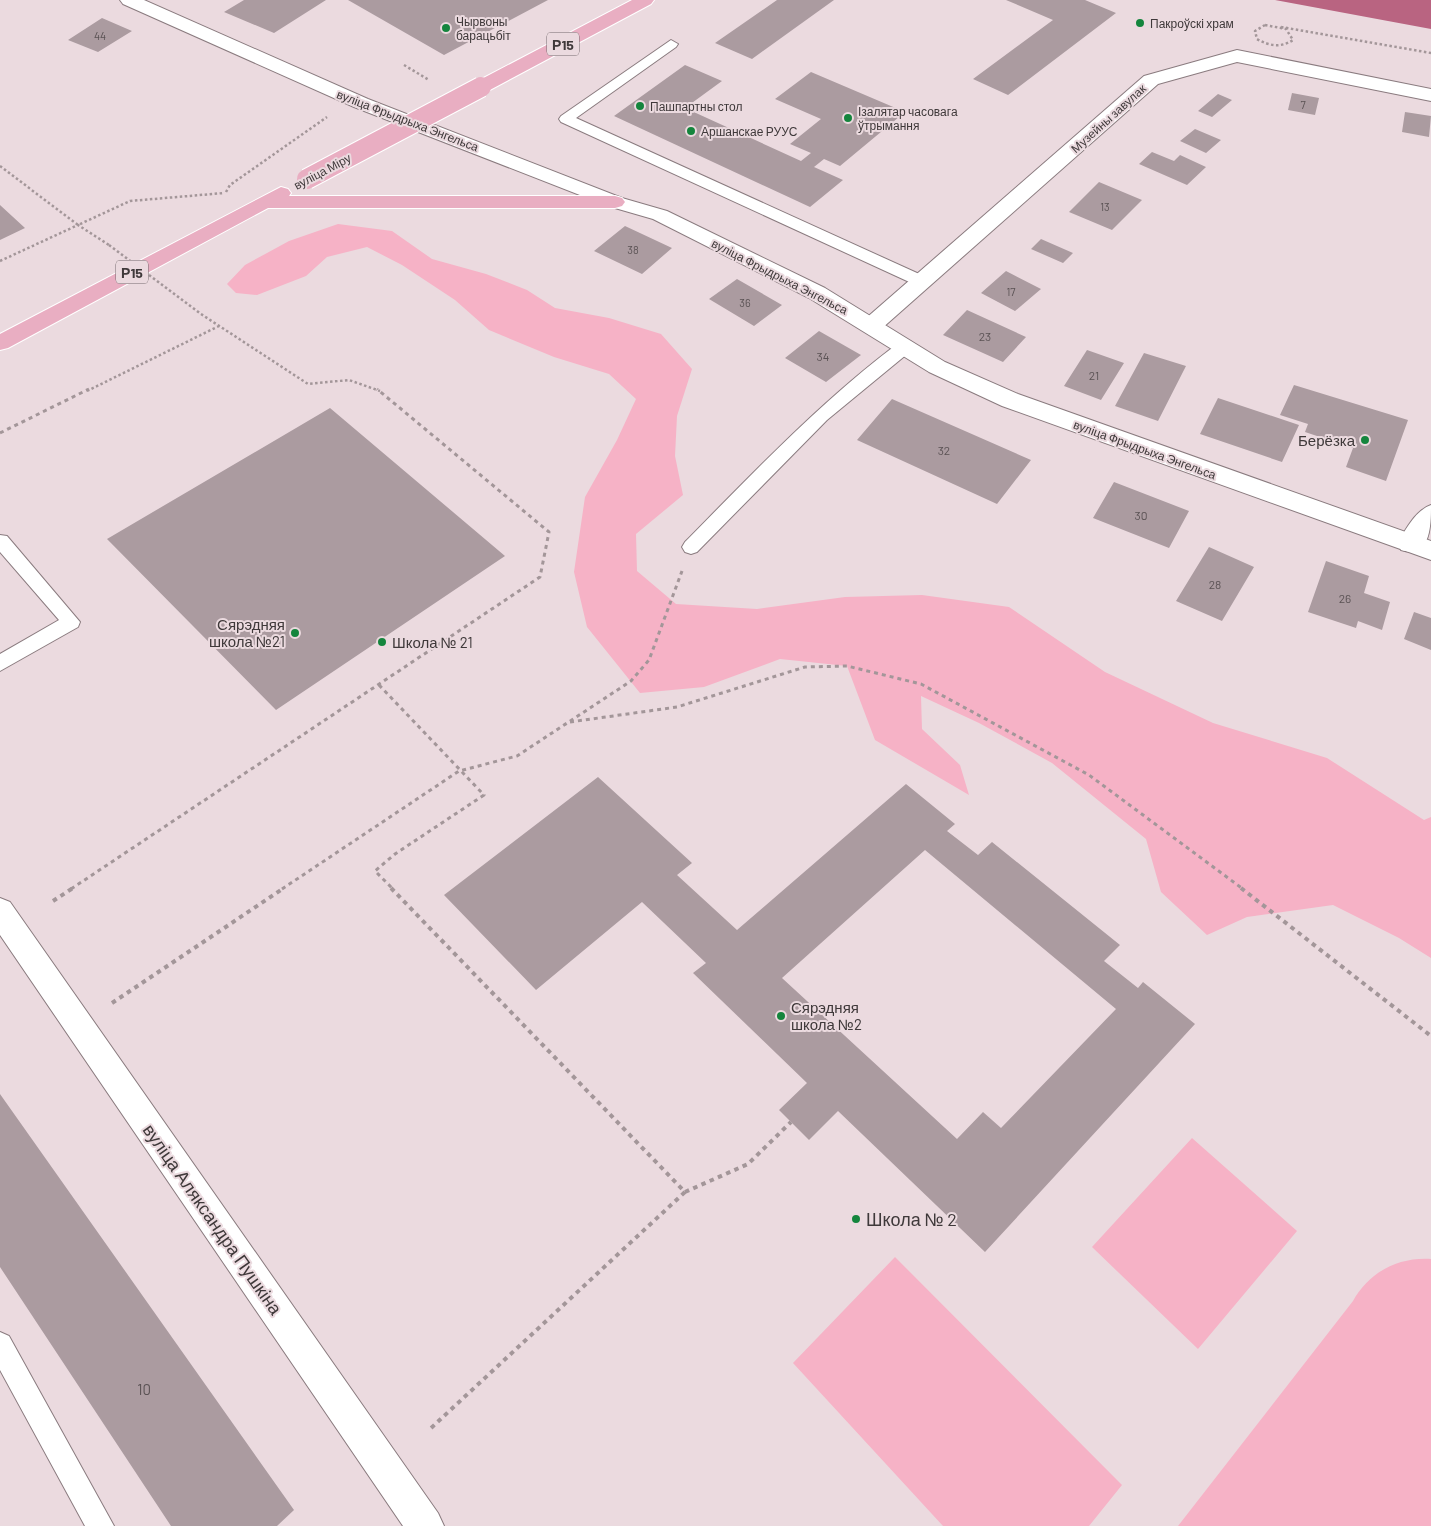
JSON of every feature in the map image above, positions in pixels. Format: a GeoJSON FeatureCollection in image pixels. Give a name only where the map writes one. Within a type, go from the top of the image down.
{"type":"FeatureCollection","features":[{"type":"Feature","properties":{"kind":"main road","name":"вуліца Міру"},"geometry":{"type":"LineString","coordinates":[[0,343],[645,0]]}},
{"type":"Feature","properties":{"kind":"main road"},"geometry":{"type":"LineString","coordinates":[[264,202],[304,200],[616,202]]}},
{"type":"Feature","properties":{"kind":"street","name":"вуліца Фрыдрыха Энгельса"},"geometry":{"type":"LineString","coordinates":[[129,0],[361,103],[616,202],[660,215],[817,293],[872,325],[937,367],[1010,400],[1421,547]]}},
{"type":"Feature","properties":{"kind":"street","name":"Музейны завулак"},"geometry":{"type":"LineString","coordinates":[[872,325],[1152,80],[1237,56],[1431,95]]}},
{"type":"Feature","properties":{"kind":"street"},"geometry":{"type":"LineString","coordinates":[[1421,547],[1431,514]]}},
{"type":"Feature","properties":{"kind":"street","name":"вуліца Аляксандра Пушкіна"},"geometry":{"type":"LineString","coordinates":[[0,911],[419,1524]]}},
{"type":"Feature","properties":{"kind":"lane"},"geometry":{"type":"LineString","coordinates":[[671,44],[566,119],[923,282]]}},
{"type":"Feature","properties":{"kind":"lane"},"geometry":{"type":"LineString","coordinates":[[691,547],[808,427],[875,368],[906,346]]}},
{"type":"Feature","properties":{"kind":"lane"},"geometry":{"type":"LineString","coordinates":[[0,663],[71,622],[1,542]]}},
{"type":"Feature","properties":{"kind":"lane"},"geometry":{"type":"LineString","coordinates":[[0,1345],[100,1526]]}},
{"type":"Feature","properties":{"kind":"path"},"geometry":{"type":"LineString","coordinates":[[1280,27],[1431,53]]}},
{"type":"Feature","properties":{"kind":"path"},"geometry":{"type":"LineString","coordinates":[[404,65],[434,82]]}},
{"type":"Feature","properties":{"kind":"path"},"geometry":{"type":"LineString","coordinates":[[226,192],[230,185],[333,113]]}},
{"type":"Feature","properties":{"kind":"path"},"geometry":{"type":"LineString","coordinates":[[0,166],[201,314],[221,325],[240,340],[308,384],[349,380],[379,390],[548,532],[540,576],[53,901]]}},
{"type":"Feature","properties":{"kind":"path"},"geometry":{"type":"LineString","coordinates":[[0,261],[130,201],[213,194]]}},
{"type":"Feature","properties":{"kind":"path"},"geometry":{"type":"LineString","coordinates":[[0,433],[221,325]]}},
{"type":"Feature","properties":{"kind":"path"},"geometry":{"type":"LineString","coordinates":[[112,1003],[459,771],[517,756],[631,681],[649,660],[671,600]]}},
{"type":"Feature","properties":{"kind":"path"},"geometry":{"type":"LineString","coordinates":[[570,722],[677,707],[805,667],[847,666],[921,684],[1089,775],[1222,873],[1431,1036]]}},
{"type":"Feature","properties":{"kind":"path"},"geometry":{"type":"LineString","coordinates":[[378,685],[484,795],[395,854],[375,871],[685,1192]]}},
{"type":"Feature","properties":{"kind":"path"},"geometry":{"type":"LineString","coordinates":[[430,1429],[685,1192],[748,1164],[791,1122]]}},
{"type":"Feature","properties":{"kind":"shaded area"},"geometry":{"type":"Polygon","coordinates":[[[1275,0],[1431,0],[1431,29],[1275,0]]]}},
{"type":"Feature","properties":{"kind":"shaded area"},"geometry":{"type":"Polygon","coordinates":[[[338,224],[392,231],[432,259],[486,274],[527,290],[555,308],[609,318],[661,334],[692,369],[677,416],[675,456],[683,495],[636,534],[637,571],[676,604],[757,609],[845,597],[922,595],[1009,607],[1105,672],[1213,723],[1327,758],[1424,820],[1431,817],[1431,958],[1399,938],[1333,905],[1247,917],[1207,935],[1161,892],[1146,839],[1052,763],[979,723],[921,696],[922,729],[960,765],[969,795],[875,740],[847,666],[780,659],[704,687],[640,693],[587,627],[574,572],[585,497],[617,440],[636,399],[609,374],[554,357],[489,330],[455,300],[402,265],[367,247],[327,257],[306,276],[257,295],[236,293],[227,284],[245,265],[289,241],[338,224]]]}},
{"type":"Feature","properties":{"kind":"shaded area"},"geometry":{"type":"Polygon","coordinates":[[[1192,1138],[1297,1231],[1198,1349],[1092,1247],[1192,1138]]]}},
{"type":"Feature","properties":{"kind":"shaded area"},"geometry":{"type":"Polygon","coordinates":[[[895,1257],[1122,1485],[1089,1526],[943,1526],[793,1363],[895,1257]]]}},
{"type":"Feature","properties":{"kind":"shaded area"},"geometry":{"type":"Polygon","coordinates":[[[1419,1259],[1431,1259],[1431,1526],[1178,1526],[1367,1282],[1376,1274],[1396,1264],[1419,1259]]]}},
{"type":"Feature","properties":{"kind":"building"},"geometry":{"type":"Polygon","coordinates":[[[244,0],[326,0],[274,33],[224,12],[244,0]]]}},
{"type":"Feature","properties":{"kind":"building","name":"Чырвоны барацьбіт"},"geometry":{"type":"Polygon","coordinates":[[[348,0],[548,0],[444,55],[348,0]]]}},
{"type":"Feature","properties":{"kind":"building"},"geometry":{"type":"Polygon","coordinates":[[[777,0],[834,0],[752,59],[715,43],[777,0]]]}},
{"type":"Feature","properties":{"kind":"building"},"geometry":{"type":"Polygon","coordinates":[[[1006,0],[1085,0],[1116,13],[1008,95],[973,79],[1053,20],[1006,0]]]}},
{"type":"Feature","properties":{"kind":"building"},"geometry":{"type":"Polygon","coordinates":[[[102,18],[132,31],[98,52],[68,40],[102,18]]]}},
{"type":"Feature","properties":{"kind":"building","name":"Аршанскае РУУС"},"geometry":{"type":"Polygon","coordinates":[[[685,65],[722,81],[685,108],[801,161],[811,153],[790,144],[821,119],[775,99],[811,72],[905,112],[840,166],[824,159],[814,167],[843,180],[810,207],[614,116],[685,65]]]}},
{"type":"Feature","properties":{"kind":"building"},"geometry":{"type":"Polygon","coordinates":[[[1292,93],[1319,98],[1315,115],[1288,110],[1292,93]]]}},
{"type":"Feature","properties":{"kind":"building"},"geometry":{"type":"Polygon","coordinates":[[[1218,94],[1232,100],[1212,117],[1198,111],[1218,94]]]}},
{"type":"Feature","properties":{"kind":"building"},"geometry":{"type":"Polygon","coordinates":[[[1405,112],[1431,116],[1429,137],[1402,132],[1405,112]]]}},
{"type":"Feature","properties":{"kind":"building"},"geometry":{"type":"Polygon","coordinates":[[[1195,129],[1221,140],[1206,153],[1180,141],[1195,129]]]}},
{"type":"Feature","properties":{"kind":"building"},"geometry":{"type":"Polygon","coordinates":[[[1152,152],[1174,161],[1180,155],[1206,167],[1187,185],[1139,164],[1152,152]]]}},
{"type":"Feature","properties":{"kind":"building"},"geometry":{"type":"Polygon","coordinates":[[[1099,182],[1142,200],[1112,230],[1069,212],[1099,182]]]}},
{"type":"Feature","properties":{"kind":"building"},"geometry":{"type":"Polygon","coordinates":[[[0,205],[25,228],[0,240],[0,205]]]}},
{"type":"Feature","properties":{"kind":"building"},"geometry":{"type":"Polygon","coordinates":[[[625,226],[672,248],[642,274],[594,251],[625,226]]]}},
{"type":"Feature","properties":{"kind":"building"},"geometry":{"type":"Polygon","coordinates":[[[1041,239],[1073,253],[1063,263],[1031,249],[1041,239]]]}},
{"type":"Feature","properties":{"kind":"building"},"geometry":{"type":"Polygon","coordinates":[[[1006,271],[1041,289],[1015,311],[981,293],[1006,271]]]}},
{"type":"Feature","properties":{"kind":"building"},"geometry":{"type":"Polygon","coordinates":[[[737,279],[782,305],[754,326],[709,299],[737,279]]]}},
{"type":"Feature","properties":{"kind":"building"},"geometry":{"type":"Polygon","coordinates":[[[967,310],[1026,337],[1003,362],[943,335],[967,310]]]}},
{"type":"Feature","properties":{"kind":"building"},"geometry":{"type":"Polygon","coordinates":[[[819,331],[861,355],[826,382],[785,358],[819,331]]]}},
{"type":"Feature","properties":{"kind":"building"},"geometry":{"type":"Polygon","coordinates":[[[1087,350],[1124,363],[1101,400],[1064,386],[1087,350]]]}},
{"type":"Feature","properties":{"kind":"building"},"geometry":{"type":"Polygon","coordinates":[[[1144,353],[1186,366],[1158,421],[1115,406],[1144,353]]]}},
{"type":"Feature","properties":{"kind":"building","name":"Берёзка"},"geometry":{"type":"Polygon","coordinates":[[[1294,385],[1408,420],[1386,481],[1346,467],[1353,448],[1305,432],[1308,424],[1280,415],[1294,385]]]}},
{"type":"Feature","properties":{"kind":"building"},"geometry":{"type":"Polygon","coordinates":[[[1218,398],[1299,425],[1282,462],[1200,434],[1218,398]]]}},
{"type":"Feature","properties":{"kind":"building"},"geometry":{"type":"Polygon","coordinates":[[[892,399],[1031,460],[997,504],[857,440],[892,399]]]}},
{"type":"Feature","properties":{"kind":"building","name":"Сярэдняя школа №21"},"geometry":{"type":"Polygon","coordinates":[[[330,408],[505,556],[276,710],[107,539],[330,408]]]}},
{"type":"Feature","properties":{"kind":"building"},"geometry":{"type":"Polygon","coordinates":[[[1114,482],[1189,511],[1169,548],[1093,518],[1114,482]]]}},
{"type":"Feature","properties":{"kind":"building"},"geometry":{"type":"Polygon","coordinates":[[[1209,547],[1254,567],[1222,621],[1176,601],[1209,547]]]}},
{"type":"Feature","properties":{"kind":"building"},"geometry":{"type":"Polygon","coordinates":[[[1326,561],[1369,576],[1364,593],[1390,602],[1382,630],[1358,621],[1356,628],[1308,612],[1326,561]]]}},
{"type":"Feature","properties":{"kind":"building"},"geometry":{"type":"Polygon","coordinates":[[[1414,612],[1431,618],[1431,650],[1404,639],[1414,612]]]}},
{"type":"Feature","properties":{"kind":"building","name":"Сярэдняя школа №2"},"geometry":{"type":"Polygon","coordinates":[[[598,777],[692,863],[677,875],[737,930],[906,784],[955,824],[947,831],[978,855],[992,842],[1120,945],[1104,961],[1138,988],[1143,982],[1195,1024],[985,1252],[838,1111],[809,1140],[779,1110],[807,1083],[693,973],[706,963],[642,902],[536,990],[444,895],[598,777]],[[925,850],[782,978],[957,1139],[983,1112],[1001,1128],[1116,1009],[925,850]]]}},
{"type":"Feature","properties":{"kind":"building"},"geometry":{"type":"Polygon","coordinates":[[[0,1094],[294,1510],[277,1526],[171,1526],[0,1267],[0,1094]]]}},
{"type":"Feature","properties":{"kind":"place","name":"Пакроўскі храм"},"geometry":{"type":"Point","coordinates":[1140,23]}},
{"type":"Feature","properties":{"kind":"place","name":"Чырвоны барацьбіт"},"geometry":{"type":"Point","coordinates":[446,28]}},
{"type":"Feature","properties":{"kind":"place","name":"Пашпартны стол"},"geometry":{"type":"Point","coordinates":[640,106]}},
{"type":"Feature","properties":{"kind":"place","name":"Ізалятар часовага ўтрымання"},"geometry":{"type":"Point","coordinates":[848,118]}},
{"type":"Feature","properties":{"kind":"place","name":"Аршанскае РУУС"},"geometry":{"type":"Point","coordinates":[691,131]}},
{"type":"Feature","properties":{"kind":"place","name":"Берёзка"},"geometry":{"type":"Point","coordinates":[1365,440]}},
{"type":"Feature","properties":{"kind":"place","name":"Сярэдняя школа №21"},"geometry":{"type":"Point","coordinates":[295,633]}},
{"type":"Feature","properties":{"kind":"place","name":"Школа № 21"},"geometry":{"type":"Point","coordinates":[382,642]}},
{"type":"Feature","properties":{"kind":"place","name":"Сярэдняя школа №2"},"geometry":{"type":"Point","coordinates":[781,1016]}},
{"type":"Feature","properties":{"kind":"place","name":"Школа № 2"},"geometry":{"type":"Point","coordinates":[856,1219]}}]}
